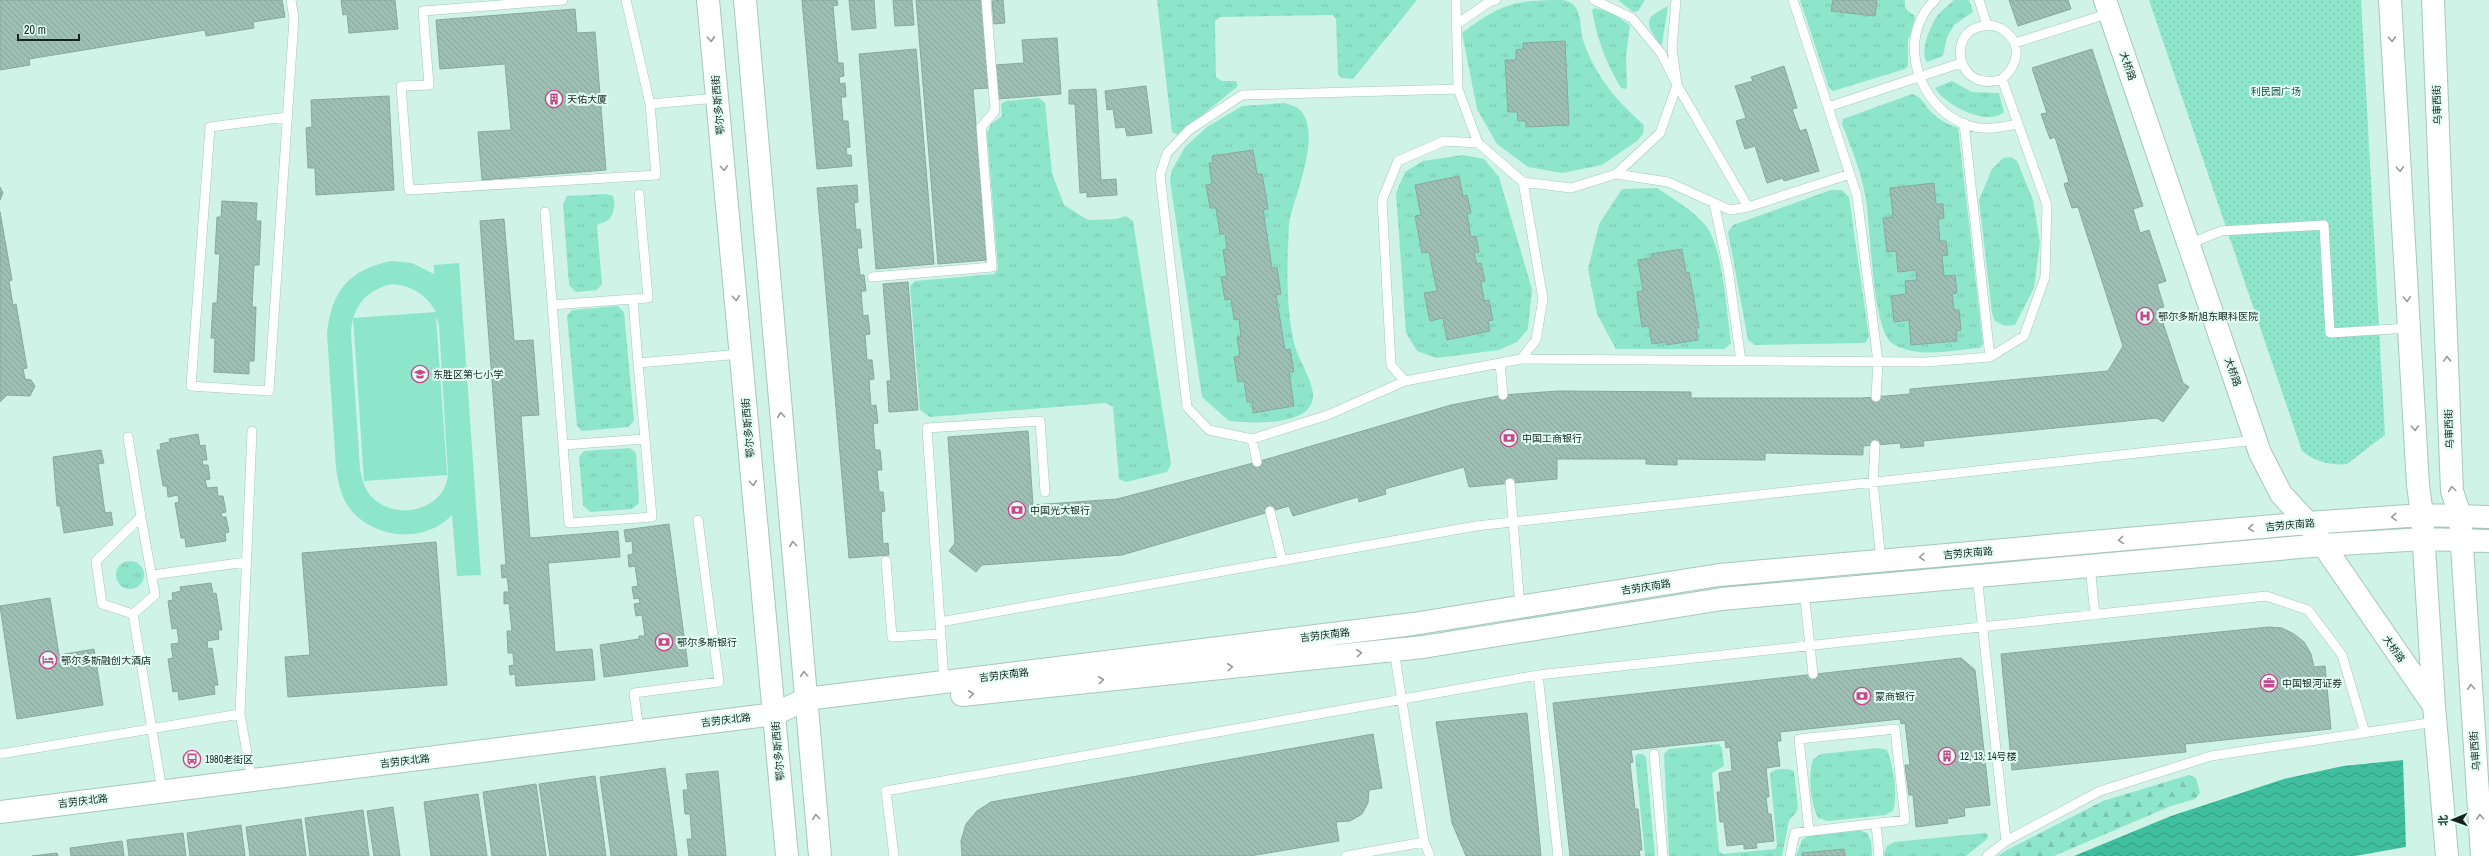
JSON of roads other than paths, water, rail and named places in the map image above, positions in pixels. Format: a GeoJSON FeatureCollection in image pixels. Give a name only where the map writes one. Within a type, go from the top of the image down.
{"type":"FeatureCollection","features":[{"type":"Feature","properties":{"kind":"main road","name":"鄂尔多斯西街"},"geometry":{"type":"LineString","coordinates":[[708,0],[787,856]]}},
{"type":"Feature","properties":{"kind":"main road"},"geometry":{"type":"LineString","coordinates":[[745,0],[820,856]]}},
{"type":"Feature","properties":{"kind":"main road"},"geometry":{"type":"LineString","coordinates":[[2390,0],[2418,486],[2424,539],[2434,714],[2447,856]]}},
{"type":"Feature","properties":{"kind":"main road","name":"乌审西街"},"geometry":{"type":"LineString","coordinates":[[2433,0],[2452,491],[2460,515],[2482,856]]}},
{"type":"Feature","properties":{"kind":"main road","name":"大桥路"},"geometry":{"type":"LineString","coordinates":[[2107,6],[2256,440],[2281,494],[2308,523],[2434,714]]}},
{"type":"Feature","properties":{"kind":"main road","name":"吉劳庆南路"},"geometry":{"type":"LineString","coordinates":[[807,705],[944,682],[1413,624],[1719,575],[2308,523],[2422,515],[2489,517]]}},
{"type":"Feature","properties":{"kind":"main road","name":"吉劳庆南路"},"geometry":{"type":"LineString","coordinates":[[807,705],[1394,650],[1722,599],[1804,591],[2323,545],[2424,539],[2489,541]]}},
{"type":"Feature","properties":{"kind":"main road","name":"吉劳庆北路"},"geometry":{"type":"LineString","coordinates":[[0,812],[775,714],[807,705]]}},
{"type":"Feature","properties":{"kind":"lane"},"geometry":{"type":"LineString","coordinates":[[287,117],[210,127],[191,386],[269,391],[294,18],[291,0]]}},
{"type":"Feature","properties":{"kind":"lane"},"geometry":{"type":"LineString","coordinates":[[563,0],[423,11],[429,85],[402,86],[409,190],[656,175],[650,104],[626,0]]}},
{"type":"Feature","properties":{"kind":"lane"},"geometry":{"type":"LineString","coordinates":[[872,277],[992,267],[981,127],[995,111],[986,0]]}},
{"type":"Feature","properties":{"kind":"lane"},"geometry":{"type":"LineString","coordinates":[[1456,0],[1458,89],[1478,143],[1523,182],[1571,188],[1616,174],[1660,133],[1677,85],[1672,48],[1676,0]]}},
{"type":"Feature","properties":{"kind":"lane"},"geometry":{"type":"LineString","coordinates":[[1457,24],[1489,2],[1496,0]]}},
{"type":"Feature","properties":{"kind":"lane"},"geometry":{"type":"LineString","coordinates":[[1594,0],[1632,18],[1661,54],[1677,85],[1748,207]]}},
{"type":"Feature","properties":{"kind":"lane"},"geometry":{"type":"LineString","coordinates":[[1793,0],[1857,196],[1878,362],[1876,397]]}},
{"type":"Feature","properties":{"kind":"lane"},"geometry":{"type":"LineString","coordinates":[[1935,0],[1918,27],[1914,52],[1918,77],[1930,98],[1948,115],[1964,123],[1994,129],[2018,124]]}},
{"type":"Feature","properties":{"kind":"lane"},"geometry":{"type":"LineString","coordinates":[[1979,0],[1987,25]]}},
{"type":"Feature","properties":{"kind":"lane"},"geometry":{"type":"LineString","coordinates":[[2015,44],[2107,6]]}},
{"type":"Feature","properties":{"kind":"lane"},"geometry":{"type":"LineString","coordinates":[[1987,25],[2002,29],[2010,35],[2015,44],[2017,54],[2015,64],[2002,79],[1994,82],[1978,80],[1968,73],[1961,63],[1960,48],[1963,40],[1974,29],[1987,25]]}},
{"type":"Feature","properties":{"kind":"lane"},"geometry":{"type":"LineString","coordinates":[[1828,107],[1961,63]]}},
{"type":"Feature","properties":{"kind":"lane"},"geometry":{"type":"LineString","coordinates":[[1458,89],[1242,95],[1189,130],[1167,153],[1160,175],[1187,407],[1208,430],[1252,439],[1328,415],[1405,381],[1520,359],[1926,362],[1990,357],[2024,336],[2045,277],[2046,205],[2002,79]]}},
{"type":"Feature","properties":{"kind":"lane"},"geometry":{"type":"LineString","coordinates":[[650,104],[717,98]]}},
{"type":"Feature","properties":{"kind":"lane"},"geometry":{"type":"LineString","coordinates":[[1964,123],[1990,357]]}},
{"type":"Feature","properties":{"kind":"lane"},"geometry":{"type":"LineString","coordinates":[[1405,381],[1391,365],[1382,200],[1398,161],[1444,141],[1478,143]]}},
{"type":"Feature","properties":{"kind":"lane"},"geometry":{"type":"LineString","coordinates":[[1616,174],[1668,182],[1730,210],[1748,207],[1850,174]]}},
{"type":"Feature","properties":{"kind":"lane"},"geometry":{"type":"LineString","coordinates":[[1520,359],[1536,340],[1543,299],[1523,182]]}},
{"type":"Feature","properties":{"kind":"lane"},"geometry":{"type":"LineString","coordinates":[[552,305],[648,298],[639,194]]}},
{"type":"Feature","properties":{"kind":"lane"},"geometry":{"type":"LineString","coordinates":[[1714,203],[1728,269],[1741,361]]}},
{"type":"Feature","properties":{"kind":"lane"},"geometry":{"type":"LineString","coordinates":[[545,212],[569,523],[652,517],[633,299]]}},
{"type":"Feature","properties":{"kind":"lane"},"geometry":{"type":"LineString","coordinates":[[2188,244],[2221,231],[2324,225],[2330,333],[2409,328]]}},
{"type":"Feature","properties":{"kind":"lane"},"geometry":{"type":"LineString","coordinates":[[638,363],[741,354]]}},
{"type":"Feature","properties":{"kind":"lane"},"geometry":{"type":"LineString","coordinates":[[1500,363],[1503,395]]}},
{"type":"Feature","properties":{"kind":"lane"},"geometry":{"type":"LineString","coordinates":[[944,682],[927,428],[1040,421],[1045,492]]}},
{"type":"Feature","properties":{"kind":"lane"},"geometry":{"type":"LineString","coordinates":[[252,432],[240,714],[252,780]]}},
{"type":"Feature","properties":{"kind":"lane"},"geometry":{"type":"LineString","coordinates":[[128,437],[155,595],[133,614]]}},
{"type":"Feature","properties":{"kind":"lane"},"geometry":{"type":"LineString","coordinates":[[563,445],[645,439]]}},
{"type":"Feature","properties":{"kind":"lane"},"geometry":{"type":"LineString","coordinates":[[1252,439],[1257,462]]}},
{"type":"Feature","properties":{"kind":"lane"},"geometry":{"type":"LineString","coordinates":[[940,622],[1476,526],[2256,440]]}},
{"type":"Feature","properties":{"kind":"lane"},"geometry":{"type":"LineString","coordinates":[[1875,445],[1873,482],[1881,561]]}},
{"type":"Feature","properties":{"kind":"lane"},"geometry":{"type":"LineString","coordinates":[[1510,483],[1520,607]]}},
{"type":"Feature","properties":{"kind":"lane"},"geometry":{"type":"LineString","coordinates":[[1270,511],[1282,560]]}},
{"type":"Feature","properties":{"kind":"lane"},"geometry":{"type":"LineString","coordinates":[[133,614],[102,604],[96,561],[141,517]]}},
{"type":"Feature","properties":{"kind":"lane"},"geometry":{"type":"LineString","coordinates":[[639,731],[634,693],[718,682],[698,520]]}},
{"type":"Feature","properties":{"kind":"lane"},"geometry":{"type":"LineString","coordinates":[[886,561],[892,637],[941,634]]}},
{"type":"Feature","properties":{"kind":"lane"},"geometry":{"type":"LineString","coordinates":[[152,574],[246,562]]}},
{"type":"Feature","properties":{"kind":"lane"},"geometry":{"type":"LineString","coordinates":[[2090,566],[2095,615]]}},
{"type":"Feature","properties":{"kind":"lane"},"geometry":{"type":"LineString","coordinates":[[1978,576],[2006,841]]}},
{"type":"Feature","properties":{"kind":"lane"},"geometry":{"type":"LineString","coordinates":[[1804,591],[1813,674]]}},
{"type":"Feature","properties":{"kind":"lane"},"geometry":{"type":"LineString","coordinates":[[894,856],[886,791],[1538,675],[2266,596],[2308,610],[2342,655],[2365,733]]}},
{"type":"Feature","properties":{"kind":"lane"},"geometry":{"type":"LineString","coordinates":[[133,614],[162,791]]}},
{"type":"Feature","properties":{"kind":"lane"},"geometry":{"type":"LineString","coordinates":[[1394,650],[1400,700],[1424,842],[1430,856]]}},
{"type":"Feature","properties":{"kind":"lane"},"geometry":{"type":"LineString","coordinates":[[1538,675],[1558,856]]}},
{"type":"Feature","properties":{"kind":"lane"},"geometry":{"type":"LineString","coordinates":[[0,754],[240,714]]}},
{"type":"Feature","properties":{"kind":"lane"},"geometry":{"type":"LineString","coordinates":[[1987,856],[2006,841],[2100,791],[2212,756],[2365,733],[2434,714]]}},
{"type":"Feature","properties":{"kind":"lane"},"geometry":{"type":"LineString","coordinates":[[1790,856],[1795,833],[1810,830],[1905,820],[1895,729],[1819,732],[1800,739],[1810,830]]}},
{"type":"Feature","properties":{"kind":"lane"},"geometry":{"type":"LineString","coordinates":[[1654,754],[1663,856]]}},
{"type":"Feature","properties":{"kind":"lane"},"geometry":{"type":"LineString","coordinates":[[1876,823],[1879,856]]}},
{"type":"Feature","properties":{"kind":"lane"},"geometry":{"type":"LineString","coordinates":[[1346,856],[1424,842]]}},
{"type":"Feature","properties":{"kind":"water"},"geometry":{"type":"Polygon","coordinates":[[[2403,760],[2406,847],[2355,856],[2074,856],[2171,816],[2284,779],[2343,766],[2403,760]]]}},
{"type":"Feature","properties":{"kind":"place","name":"天佑大厦"},"geometry":{"type":"Point","coordinates":[554,99]}},
{"type":"Feature","properties":{"kind":"place","name":"鄂尔多斯旭东眼科医院"},"geometry":{"type":"Point","coordinates":[2145,316]}},
{"type":"Feature","properties":{"kind":"place","name":"东胜区第七小学"},"geometry":{"type":"Point","coordinates":[420,374]}},
{"type":"Feature","properties":{"kind":"place","name":"中国工商银行"},"geometry":{"type":"Point","coordinates":[1509,438]}},
{"type":"Feature","properties":{"kind":"place","name":"中国光大银行"},"geometry":{"type":"Point","coordinates":[1017,510]}},
{"type":"Feature","properties":{"kind":"place","name":"鄂尔多斯银行"},"geometry":{"type":"Point","coordinates":[664,642]}},
{"type":"Feature","properties":{"kind":"place","name":"鄂尔多斯融创大酒店"},"geometry":{"type":"Point","coordinates":[48,660]}},
{"type":"Feature","properties":{"kind":"place","name":"中国银河证券"},"geometry":{"type":"Point","coordinates":[2269,683]}},
{"type":"Feature","properties":{"kind":"place","name":"蒙商银行"},"geometry":{"type":"Point","coordinates":[1862,696]}},
{"type":"Feature","properties":{"kind":"place","name":"12, 13, 14号楼"},"geometry":{"type":"Point","coordinates":[1947,756]}},
{"type":"Feature","properties":{"kind":"place","name":"1980老街区"},"geometry":{"type":"Point","coordinates":[192,759]}},
{"type":"Feature","properties":{"kind":"park label","name":"利民园广场"},"geometry":{"type":"Point","coordinates":[2276,91]}}]}
